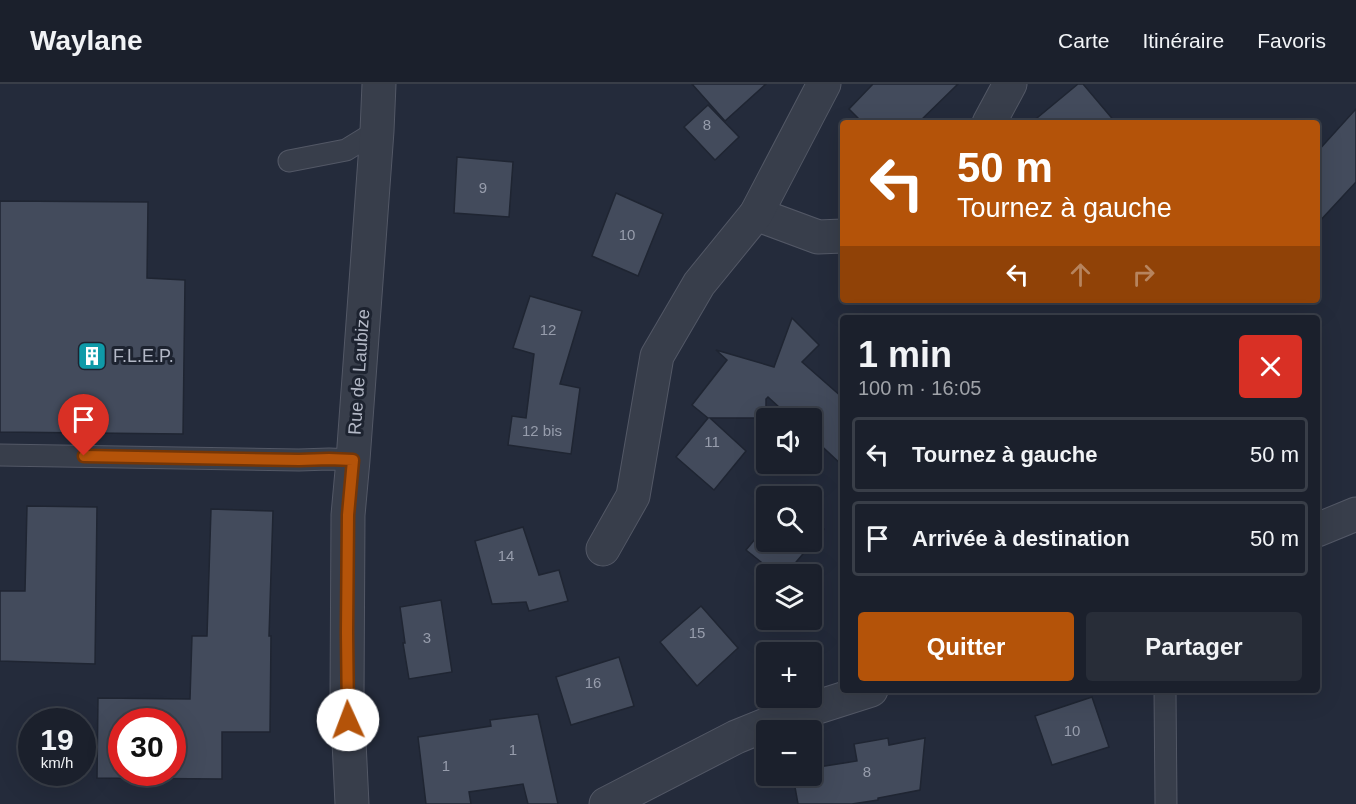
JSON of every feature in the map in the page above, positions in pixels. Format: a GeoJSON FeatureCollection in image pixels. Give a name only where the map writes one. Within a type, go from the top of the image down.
{"type":"FeatureCollection","features":[{"type":"Feature","properties":{"kind":"street","name":"Rue de Laubize"},"geometry":{"type":"LineString","coordinates":[[352,804],[347,699],[348,515],[379,84]]}},
{"type":"Feature","properties":{"kind":"street"},"geometry":{"type":"LineString","coordinates":[[603,549],[633,496],[657,356],[699,284],[756,214],[824,84]]}},
{"type":"Feature","properties":{"kind":"street"},"geometry":{"type":"LineString","coordinates":[[991,120],[1010,84]]}},
{"type":"Feature","properties":{"kind":"street"},"geometry":{"type":"LineString","coordinates":[[756,214],[818,237],[840,236]]}},
{"type":"Feature","properties":{"kind":"street"},"geometry":{"type":"LineString","coordinates":[[1320,529],[1356,514]]}},
{"type":"Feature","properties":{"kind":"street"},"geometry":{"type":"LineString","coordinates":[[606,804],[736,737],[780,719],[862,693]]}},
{"type":"Feature","properties":{"kind":"lane"},"geometry":{"type":"LineString","coordinates":[[289,161],[346,150],[377,131]]}},
{"type":"Feature","properties":{"kind":"lane"},"geometry":{"type":"LineString","coordinates":[[0,455],[353,460]]}},
{"type":"Feature","properties":{"kind":"lane"},"geometry":{"type":"LineString","coordinates":[[1165,693],[1166,804]]}},
{"type":"Feature","properties":{"kind":"building"},"geometry":{"type":"Polygon","coordinates":[[[692,84],[766,84],[725,121],[692,84]]]}},
{"type":"Feature","properties":{"kind":"building"},"geometry":{"type":"Polygon","coordinates":[[[873,84],[958,84],[921,120],[860,120],[849,109],[873,84]]]}},
{"type":"Feature","properties":{"kind":"building"},"geometry":{"type":"Polygon","coordinates":[[[1078,84],[1083,84],[1113,120],[1035,120],[1078,84]]]}},
{"type":"Feature","properties":{"kind":"building"},"geometry":{"type":"Polygon","coordinates":[[[708,105],[739,137],[715,160],[684,127],[708,105]]]}},
{"type":"Feature","properties":{"kind":"building"},"geometry":{"type":"Polygon","coordinates":[[[1356,109],[1356,182],[1320,221],[1320,149],[1356,109]]]}},
{"type":"Feature","properties":{"kind":"building"},"geometry":{"type":"Polygon","coordinates":[[[457,157],[513,162],[509,217],[454,213],[457,157]]]}},
{"type":"Feature","properties":{"kind":"building"},"geometry":{"type":"Polygon","coordinates":[[[616,193],[663,214],[638,276],[592,256],[616,193]]]}},
{"type":"Feature","properties":{"kind":"building","name":"F.L.E.P."},"geometry":{"type":"Polygon","coordinates":[[[0,201],[148,202],[147,278],[185,280],[183,434],[0,432],[0,201]]]}},
{"type":"Feature","properties":{"kind":"building"},"geometry":{"type":"Polygon","coordinates":[[[530,296],[582,311],[560,384],[580,388],[571,454],[508,445],[512,416],[526,418],[534,354],[513,348],[530,296]]]}},
{"type":"Feature","properties":{"kind":"building"},"geometry":{"type":"Polygon","coordinates":[[[792,318],[819,345],[802,362],[840,395],[840,463],[822,446],[822,408],[780,408],[768,397],[766,408],[756,408],[756,418],[710,418],[746,451],[714,490],[676,457],[708,418],[692,405],[727,360],[716,350],[774,367],[792,318]]]}},
{"type":"Feature","properties":{"kind":"building"},"geometry":{"type":"Polygon","coordinates":[[[27,506],[97,507],[95,664],[0,661],[0,591],[25,591],[27,506]]]}},
{"type":"Feature","properties":{"kind":"building"},"geometry":{"type":"Polygon","coordinates":[[[211,509],[273,511],[269,636],[271,636],[270,732],[222,732],[222,779],[186,779],[186,708],[108,708],[108,778],[97,778],[98,698],[190,699],[192,636],[207,636],[211,509]]]}},
{"type":"Feature","properties":{"kind":"building"},"geometry":{"type":"Polygon","coordinates":[[[523,527],[539,575],[559,570],[568,601],[529,611],[526,602],[492,604],[475,541],[523,527]]]}},
{"type":"Feature","properties":{"kind":"building"},"geometry":{"type":"Polygon","coordinates":[[[756,538],[756,552],[805,552],[794,564],[764,564],[746,550],[756,538]]]}},
{"type":"Feature","properties":{"kind":"building"},"geometry":{"type":"Polygon","coordinates":[[[441,600],[452,672],[409,679],[400,607],[441,600]]]}},
{"type":"Feature","properties":{"kind":"building"},"geometry":{"type":"Polygon","coordinates":[[[701,606],[738,648],[697,686],[660,642],[701,606]]]}},
{"type":"Feature","properties":{"kind":"building"},"geometry":{"type":"Polygon","coordinates":[[[619,657],[634,706],[571,725],[556,677],[619,657]]]}},
{"type":"Feature","properties":{"kind":"building"},"geometry":{"type":"Polygon","coordinates":[[[1092,697],[1109,747],[1052,765],[1035,716],[1092,697]]]}},
{"type":"Feature","properties":{"kind":"building"},"geometry":{"type":"Polygon","coordinates":[[[538,714],[558,804],[528,804],[523,784],[469,792],[471,804],[426,804],[418,737],[491,726],[490,720],[538,714]]]}},
{"type":"Feature","properties":{"kind":"building"},"geometry":{"type":"Polygon","coordinates":[[[888,738],[889,745],[925,738],[920,790],[852,804],[798,804],[795,786],[822,786],[822,766],[857,761],[854,744],[888,738]]]}},
{"type":"Feature","properties":{"kind":"place","name":"F.L.E.P."},"geometry":{"type":"Point","coordinates":[92,356]}},
{"type":"Feature","properties":{"kind":"route"},"geometry":{"type":"LineString","coordinates":[[84,456],[353,460],[348,515],[348,720]]}}]}
